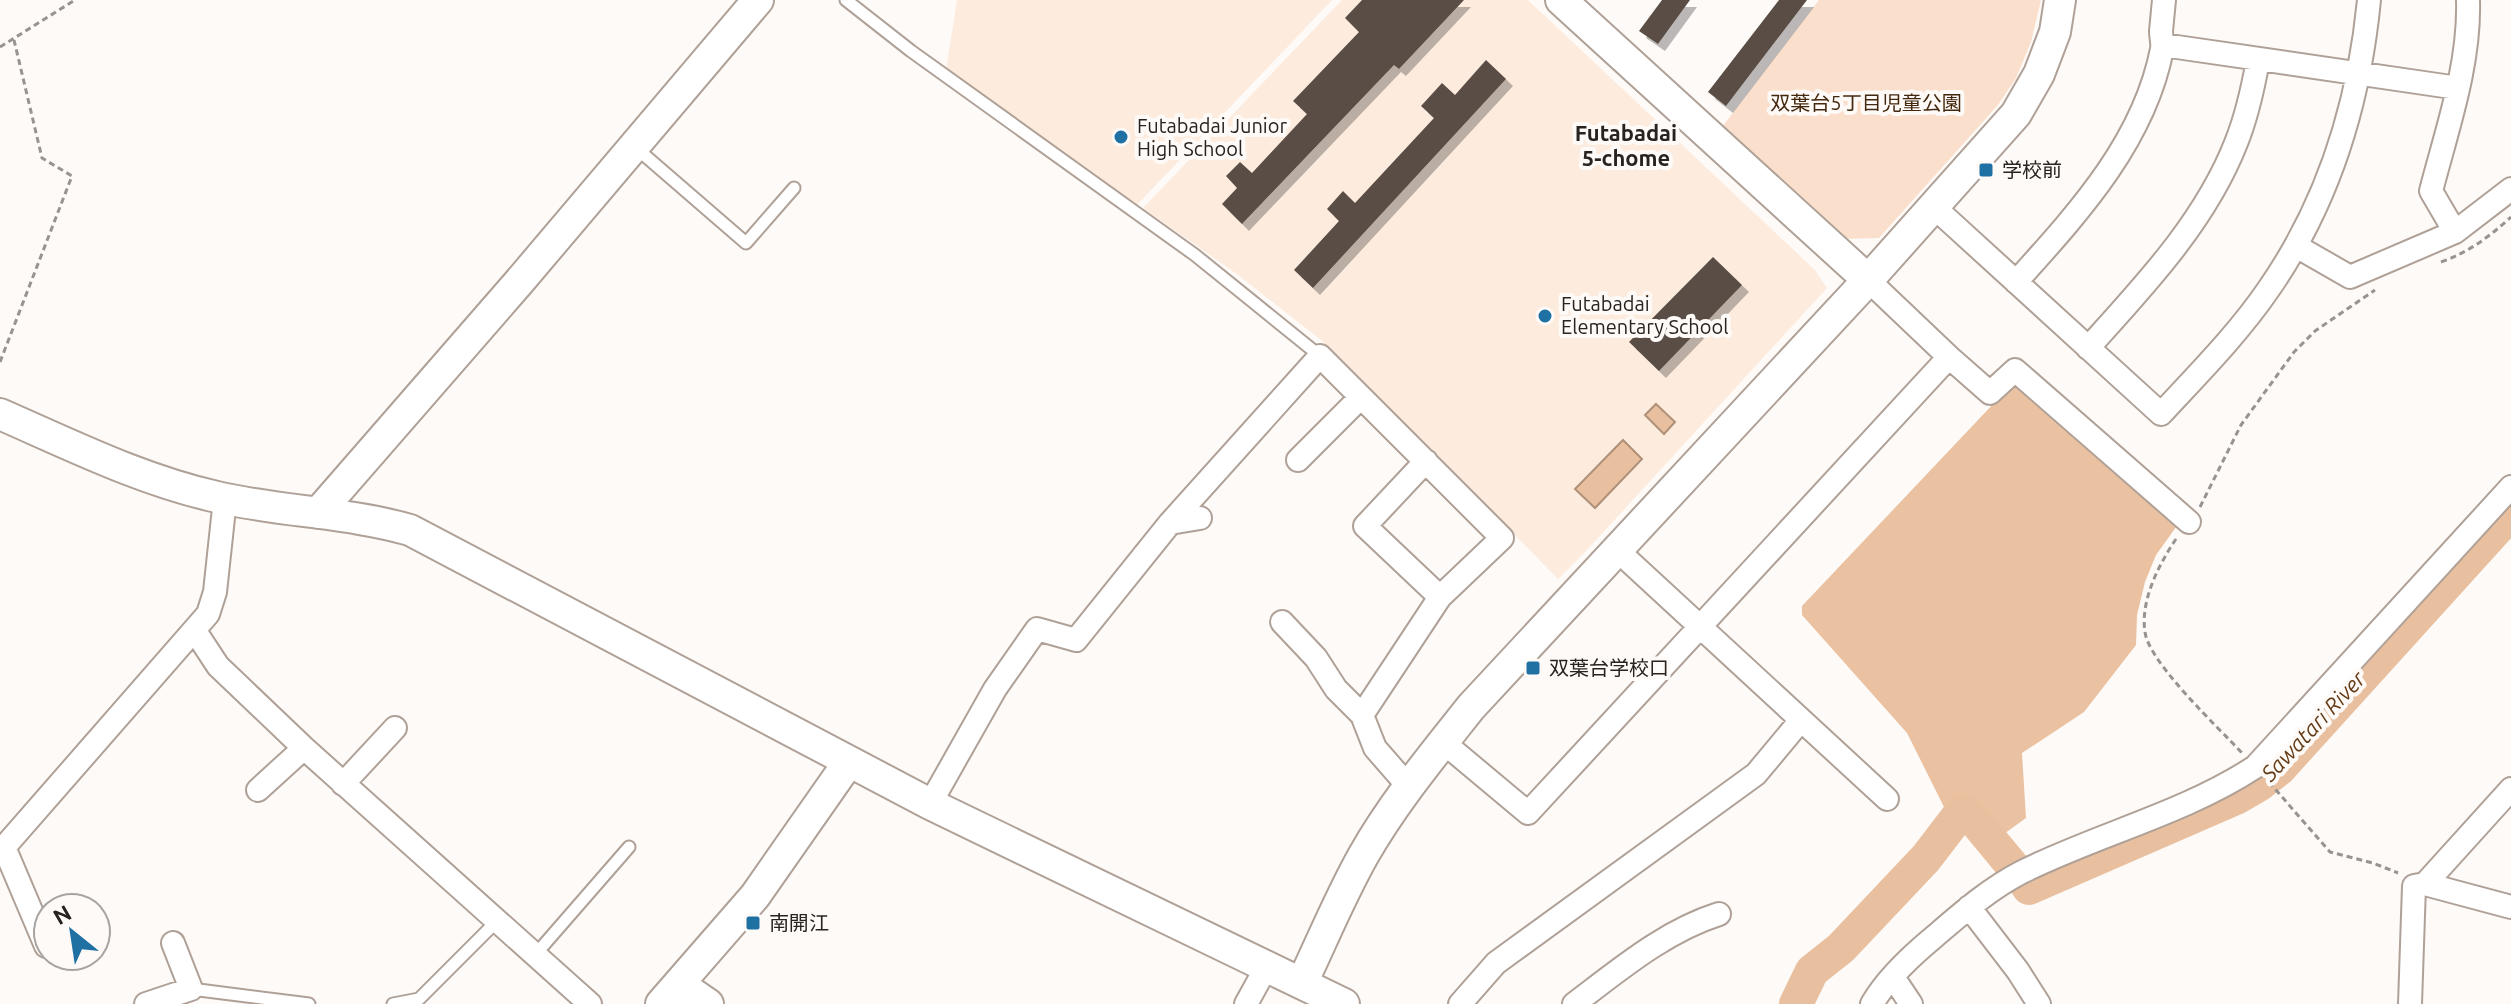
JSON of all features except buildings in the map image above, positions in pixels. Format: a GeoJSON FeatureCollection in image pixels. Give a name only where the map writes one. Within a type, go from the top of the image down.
{"type":"FeatureCollection","features":[{"type":"Feature","properties":{"kind":"street"},"geometry":{"type":"LineString","coordinates":[[318,513],[758,0]]}},
{"type":"Feature","properties":{"kind":"street"},"geometry":{"type":"LineString","coordinates":[[1561,0],[1990,393],[2015,370],[2189,522]]}},
{"type":"Feature","properties":{"kind":"street"},"geometry":{"type":"LineString","coordinates":[[1302,983],[1364,854],[1443,742],[1471,707],[1868,280],[2016,114],[2039,74],[2055,32],[2060,0]]}},
{"type":"Feature","properties":{"kind":"street"},"geometry":{"type":"LineString","coordinates":[[2016,282],[2079,212],[2123,149],[2150,93],[2163,45],[2164,0]]}},
{"type":"Feature","properties":{"kind":"street"},"geometry":{"type":"LineString","coordinates":[[1934,207],[2161,414],[2229,340],[2296,246],[2340,147],[2360,72],[2369,0]]}},
{"type":"Feature","properties":{"kind":"street"},"geometry":{"type":"LineString","coordinates":[[2455,232],[2431,191],[2458,88],[2469,30],[2468,0]]}},
{"type":"Feature","properties":{"kind":"street"},"geometry":{"type":"LineString","coordinates":[[2163,45],[2458,88]]}},
{"type":"Feature","properties":{"kind":"street"},"geometry":{"type":"LineString","coordinates":[[2088,348],[2154,275],[2201,211],[2236,144],[2250,101],[2258,60]]}},
{"type":"Feature","properties":{"kind":"street"},"geometry":{"type":"LineString","coordinates":[[2296,246],[2350,277],[2455,232],[2511,189]]}},
{"type":"Feature","properties":{"kind":"street"},"geometry":{"type":"LineString","coordinates":[[930,804],[995,689],[1037,629],[1076,640],[1170,523],[1320,356],[1502,538],[1440,597],[1362,715]]}},
{"type":"Feature","properties":{"kind":"street"},"geometry":{"type":"LineString","coordinates":[[1443,742],[1528,813],[1949,357]]}},
{"type":"Feature","properties":{"kind":"street"},"geometry":{"type":"LineString","coordinates":[[1298,460],[1361,397]]}},
{"type":"Feature","properties":{"kind":"street"},"geometry":{"type":"LineString","coordinates":[[0,414],[122,468],[225,499],[382,522],[410,530],[848,763],[1344,1004]]}},
{"type":"Feature","properties":{"kind":"street"},"geometry":{"type":"LineString","coordinates":[[1426,461],[1365,526],[1440,597]]}},
{"type":"Feature","properties":{"kind":"street"},"geometry":{"type":"LineString","coordinates":[[1872,1004],[1919,950],[1969,907],[2021,872],[2262,775],[2511,487]]}},
{"type":"Feature","properties":{"kind":"street"},"geometry":{"type":"LineString","coordinates":[[32,915],[2,849],[208,614],[215,592],[225,499]]}},
{"type":"Feature","properties":{"kind":"street"},"geometry":{"type":"LineString","coordinates":[[1170,523],[1200,518]]}},
{"type":"Feature","properties":{"kind":"street"},"geometry":{"type":"LineString","coordinates":[[1617,550],[1887,799]]}},
{"type":"Feature","properties":{"kind":"street"},"geometry":{"type":"LineString","coordinates":[[1282,622],[1316,658],[1336,689],[1362,715],[1375,748],[1409,787]]}},
{"type":"Feature","properties":{"kind":"street"},"geometry":{"type":"LineString","coordinates":[[195,631],[218,666],[304,748],[590,1004]]}},
{"type":"Feature","properties":{"kind":"street"},"geometry":{"type":"LineString","coordinates":[[1460,1004],[1496,963],[1756,774],[1801,720]]}},
{"type":"Feature","properties":{"kind":"street"},"geometry":{"type":"LineString","coordinates":[[343,784],[395,728]]}},
{"type":"Feature","properties":{"kind":"street"},"geometry":{"type":"LineString","coordinates":[[258,790],[304,748]]}},
{"type":"Feature","properties":{"kind":"street"},"geometry":{"type":"LineString","coordinates":[[708,1004],[670,994],[755,896],[848,763]]}},
{"type":"Feature","properties":{"kind":"street"},"geometry":{"type":"LineString","coordinates":[[2410,1004],[2419,885],[2511,789]]}},
{"type":"Feature","properties":{"kind":"street"},"geometry":{"type":"LineString","coordinates":[[2419,885],[2511,907]]}},
{"type":"Feature","properties":{"kind":"street"},"geometry":{"type":"LineString","coordinates":[[1969,907],[2039,1004]]}},
{"type":"Feature","properties":{"kind":"street"},"geometry":{"type":"LineString","coordinates":[[1574,1004],[1632,960],[1697,921],[1719,914]]}},
{"type":"Feature","properties":{"kind":"street"},"geometry":{"type":"LineString","coordinates":[[146,1004],[191,994],[173,943]]}},
{"type":"Feature","properties":{"kind":"street"},"geometry":{"type":"LineString","coordinates":[[1246,1004],[1267,966]]}},
{"type":"Feature","properties":{"kind":"street"},"geometry":{"type":"LineString","coordinates":[[1893,977],[1911,1004]]}},
{"type":"Feature","properties":{"kind":"lane"},"geometry":{"type":"LineString","coordinates":[[846,0],[911,51],[1195,255],[1320,356]]}},
{"type":"Feature","properties":{"kind":"lane"},"geometry":{"type":"LineString","coordinates":[[634,147],[746,243],[794,188]]}},
{"type":"Feature","properties":{"kind":"lane"},"geometry":{"type":"LineString","coordinates":[[535,955],[629,847]]}},
{"type":"Feature","properties":{"kind":"lane"},"geometry":{"type":"LineString","coordinates":[[393,1004],[419,999],[497,921]]}},
{"type":"Feature","properties":{"kind":"lane"},"geometry":{"type":"LineString","coordinates":[[191,994],[309,1004]]}},
{"type":"Feature","properties":{"kind":"path"},"geometry":{"type":"LineString","coordinates":[[0,47],[75,0]]}},
{"type":"Feature","properties":{"kind":"path"},"geometry":{"type":"LineString","coordinates":[[0,362],[72,176],[42,158],[14,40]]}},
{"type":"Feature","properties":{"kind":"path"},"geometry":{"type":"LineString","coordinates":[[2440,262],[2477,245],[2511,217]]}},
{"type":"Feature","properties":{"kind":"path"},"geometry":{"type":"LineString","coordinates":[[2386,284],[2315,331],[2294,352],[2241,425],[2200,508],[2164,557],[2145,609],[2145,634],[2162,665],[2330,852],[2373,863],[2419,885]]}},
{"type":"Feature","properties":{"kind":"shaded area","name":"Futabadai Junior High School"},"geometry":{"type":"Polygon","coordinates":[[[957,0],[1332,0],[1137,205],[946,70],[957,0]]]}},
{"type":"Feature","properties":{"kind":"shaded area","name":"Futabadai Elementary School"},"geometry":{"type":"Polygon","coordinates":[[[1342,0],[1528,0],[1815,270],[1827,288],[1558,579],[1326,344],[1238,275],[1143,208],[1342,0]]]}},
{"type":"Feature","properties":{"kind":"shaded area"},"geometry":{"type":"Polygon","coordinates":[[[2013,383],[2020,383],[2179,523],[2156,555],[2145,582],[2137,615],[2136,645],[2084,712],[2022,753],[2026,818],[1997,839],[1967,797],[1948,815],[1907,733],[1802,615],[1802,606],[2013,383]]]}},
{"type":"Feature","properties":{"kind":"shaded area"},"geometry":{"type":"Polygon","coordinates":[[[1656,404],[1675,422],[1664,434],[1645,415],[1656,404]]]}},
{"type":"Feature","properties":{"kind":"shaded area"},"geometry":{"type":"Polygon","coordinates":[[[1623,440],[1642,459],[1595,508],[1575,489],[1623,440]]]}},
{"type":"Feature","properties":{"kind":"green space","name":"双葉台5丁目児童公園"},"geometry":{"type":"Polygon","coordinates":[[[1819,0],[2041,0],[2031,42],[2016,78],[1998,105],[1879,238],[1839,239],[1719,131],[1819,0]]]}},
{"type":"Feature","properties":{"kind":"waterway","name":"Sawatari River"},"geometry":{"type":"LineString","coordinates":[[2025,882],[2029,888],[2236,798],[2260,784],[2279,769],[2511,513]]}},
{"type":"Feature","properties":{"kind":"waterway","name":"Sawatari River"},"geometry":{"type":"LineString","coordinates":[[1796,1004],[1812,971],[1841,948],[1926,858],[1962,811],[1971,816],[2014,868]]}},
{"type":"Feature","properties":{"kind":"place","name":"Futabadai Junior High School"},"geometry":{"type":"Point","coordinates":[1121,137]}},
{"type":"Feature","properties":{"kind":"place","name":"学校前"},"geometry":{"type":"Point","coordinates":[1986,170]}},
{"type":"Feature","properties":{"kind":"place","name":"Futabadai Elementary School"},"geometry":{"type":"Point","coordinates":[1545,316]}},
{"type":"Feature","properties":{"kind":"place","name":"双葉台学校口"},"geometry":{"type":"Point","coordinates":[1533,668]}},
{"type":"Feature","properties":{"kind":"place","name":"南開江"},"geometry":{"type":"Point","coordinates":[753,923]}},
{"type":"Feature","properties":{"kind":"district","name":"Futabadai 5-chome"},"geometry":{"type":"Point","coordinates":[1626,146]}}]}
